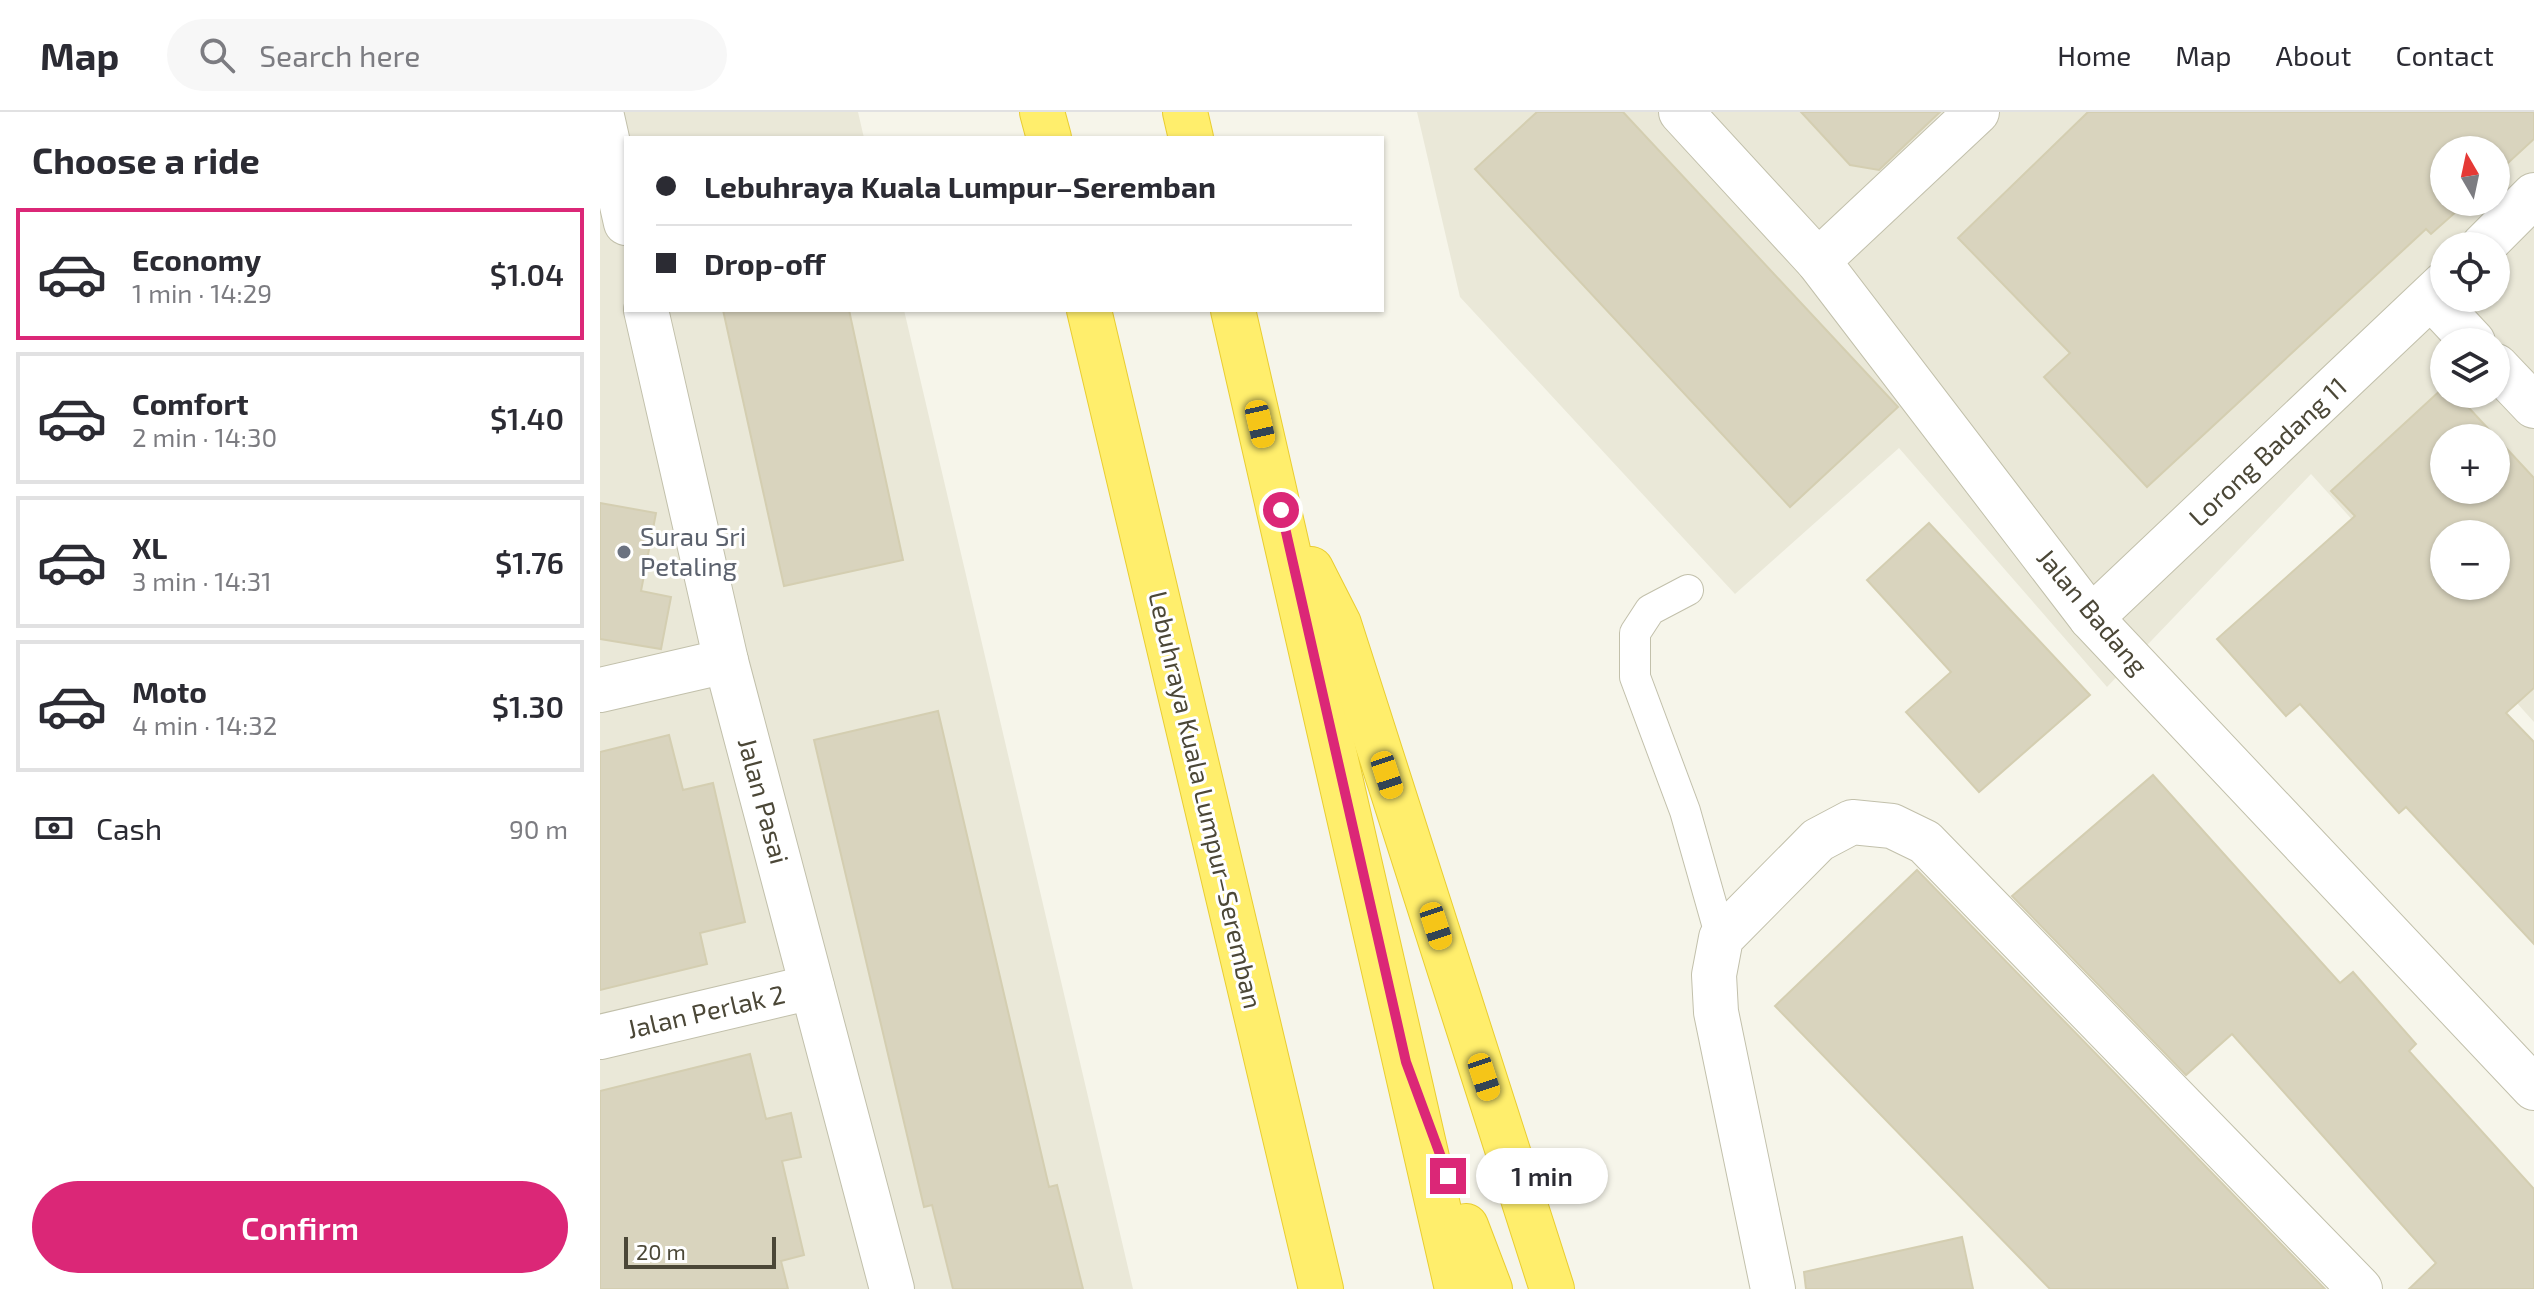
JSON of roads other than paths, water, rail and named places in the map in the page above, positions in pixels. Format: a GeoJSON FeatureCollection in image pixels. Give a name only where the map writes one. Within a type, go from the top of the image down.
{"type":"FeatureCollection","features":[{"type":"Feature","properties":{"kind":"highway"},"geometry":{"type":"LineString","coordinates":[[1042,112],[1048,136]]}},
{"type":"Feature","properties":{"kind":"highway"},"geometry":{"type":"LineString","coordinates":[[1185,112],[1191,136]]}},
{"type":"Feature","properties":{"kind":"highway","name":"Lebuhraya Kuala Lumpur–Seremban"},"geometry":{"type":"LineString","coordinates":[[1089,312],[1321,1289]]}},
{"type":"Feature","properties":{"kind":"highway"},"geometry":{"type":"LineString","coordinates":[[1233,312],[1457,1289]]}},
{"type":"Feature","properties":{"kind":"highway"},"geometry":{"type":"LineString","coordinates":[[1281,510],[1339,624],[1552,1289]]}},
{"type":"Feature","properties":{"kind":"highway"},"geometry":{"type":"LineString","coordinates":[[1406,1062],[1490,1289]]}},
{"type":"Feature","properties":{"kind":"street"},"geometry":{"type":"LineString","coordinates":[[601,112],[624,214]]}},
{"type":"Feature","properties":{"kind":"street","name":"Jalan Badang"},"geometry":{"type":"LineString","coordinates":[[1681,112],[1818,261],[2091,618],[2534,1088]]}},
{"type":"Feature","properties":{"kind":"street"},"geometry":{"type":"LineString","coordinates":[[1818,261],[1977,112]]}},
{"type":"Feature","properties":{"kind":"street"},"geometry":{"type":"LineString","coordinates":[[2497,232],[2534,195]]}},
{"type":"Feature","properties":{"kind":"street","name":"Lorong Badang 11"},"geometry":{"type":"LineString","coordinates":[[2091,618],[2430,299]]}},
{"type":"Feature","properties":{"kind":"street","name":"Jalan Pasai"},"geometry":{"type":"LineString","coordinates":[[646,312],[726,661],[892,1289]]}},
{"type":"Feature","properties":{"kind":"street"},"geometry":{"type":"LineString","coordinates":[[2510,381],[2534,406]]}},
{"type":"Feature","properties":{"kind":"street"},"geometry":{"type":"LineString","coordinates":[[600,690],[726,661]]}},
{"type":"Feature","properties":{"kind":"street"},"geometry":{"type":"LineString","coordinates":[[1773,1289],[1716,1012],[1714,975],[1721,938],[1818,840],[1852,822],[1892,826],[1925,842],[2360,1289]]}},
{"type":"Feature","properties":{"kind":"street","name":"Jalan Perlak 2"},"geometry":{"type":"LineString","coordinates":[[600,1037],[812,987]]}},
{"type":"Feature","properties":{"kind":"lane"},"geometry":{"type":"LineString","coordinates":[[1688,590],[1650,610],[1635,633],[1635,677],[1685,811],[1721,938]]}},
{"type":"Feature","properties":{"kind":"place","name":"Surau Sri Petaling"},"geometry":{"type":"Point","coordinates":[624,552]}}]}
